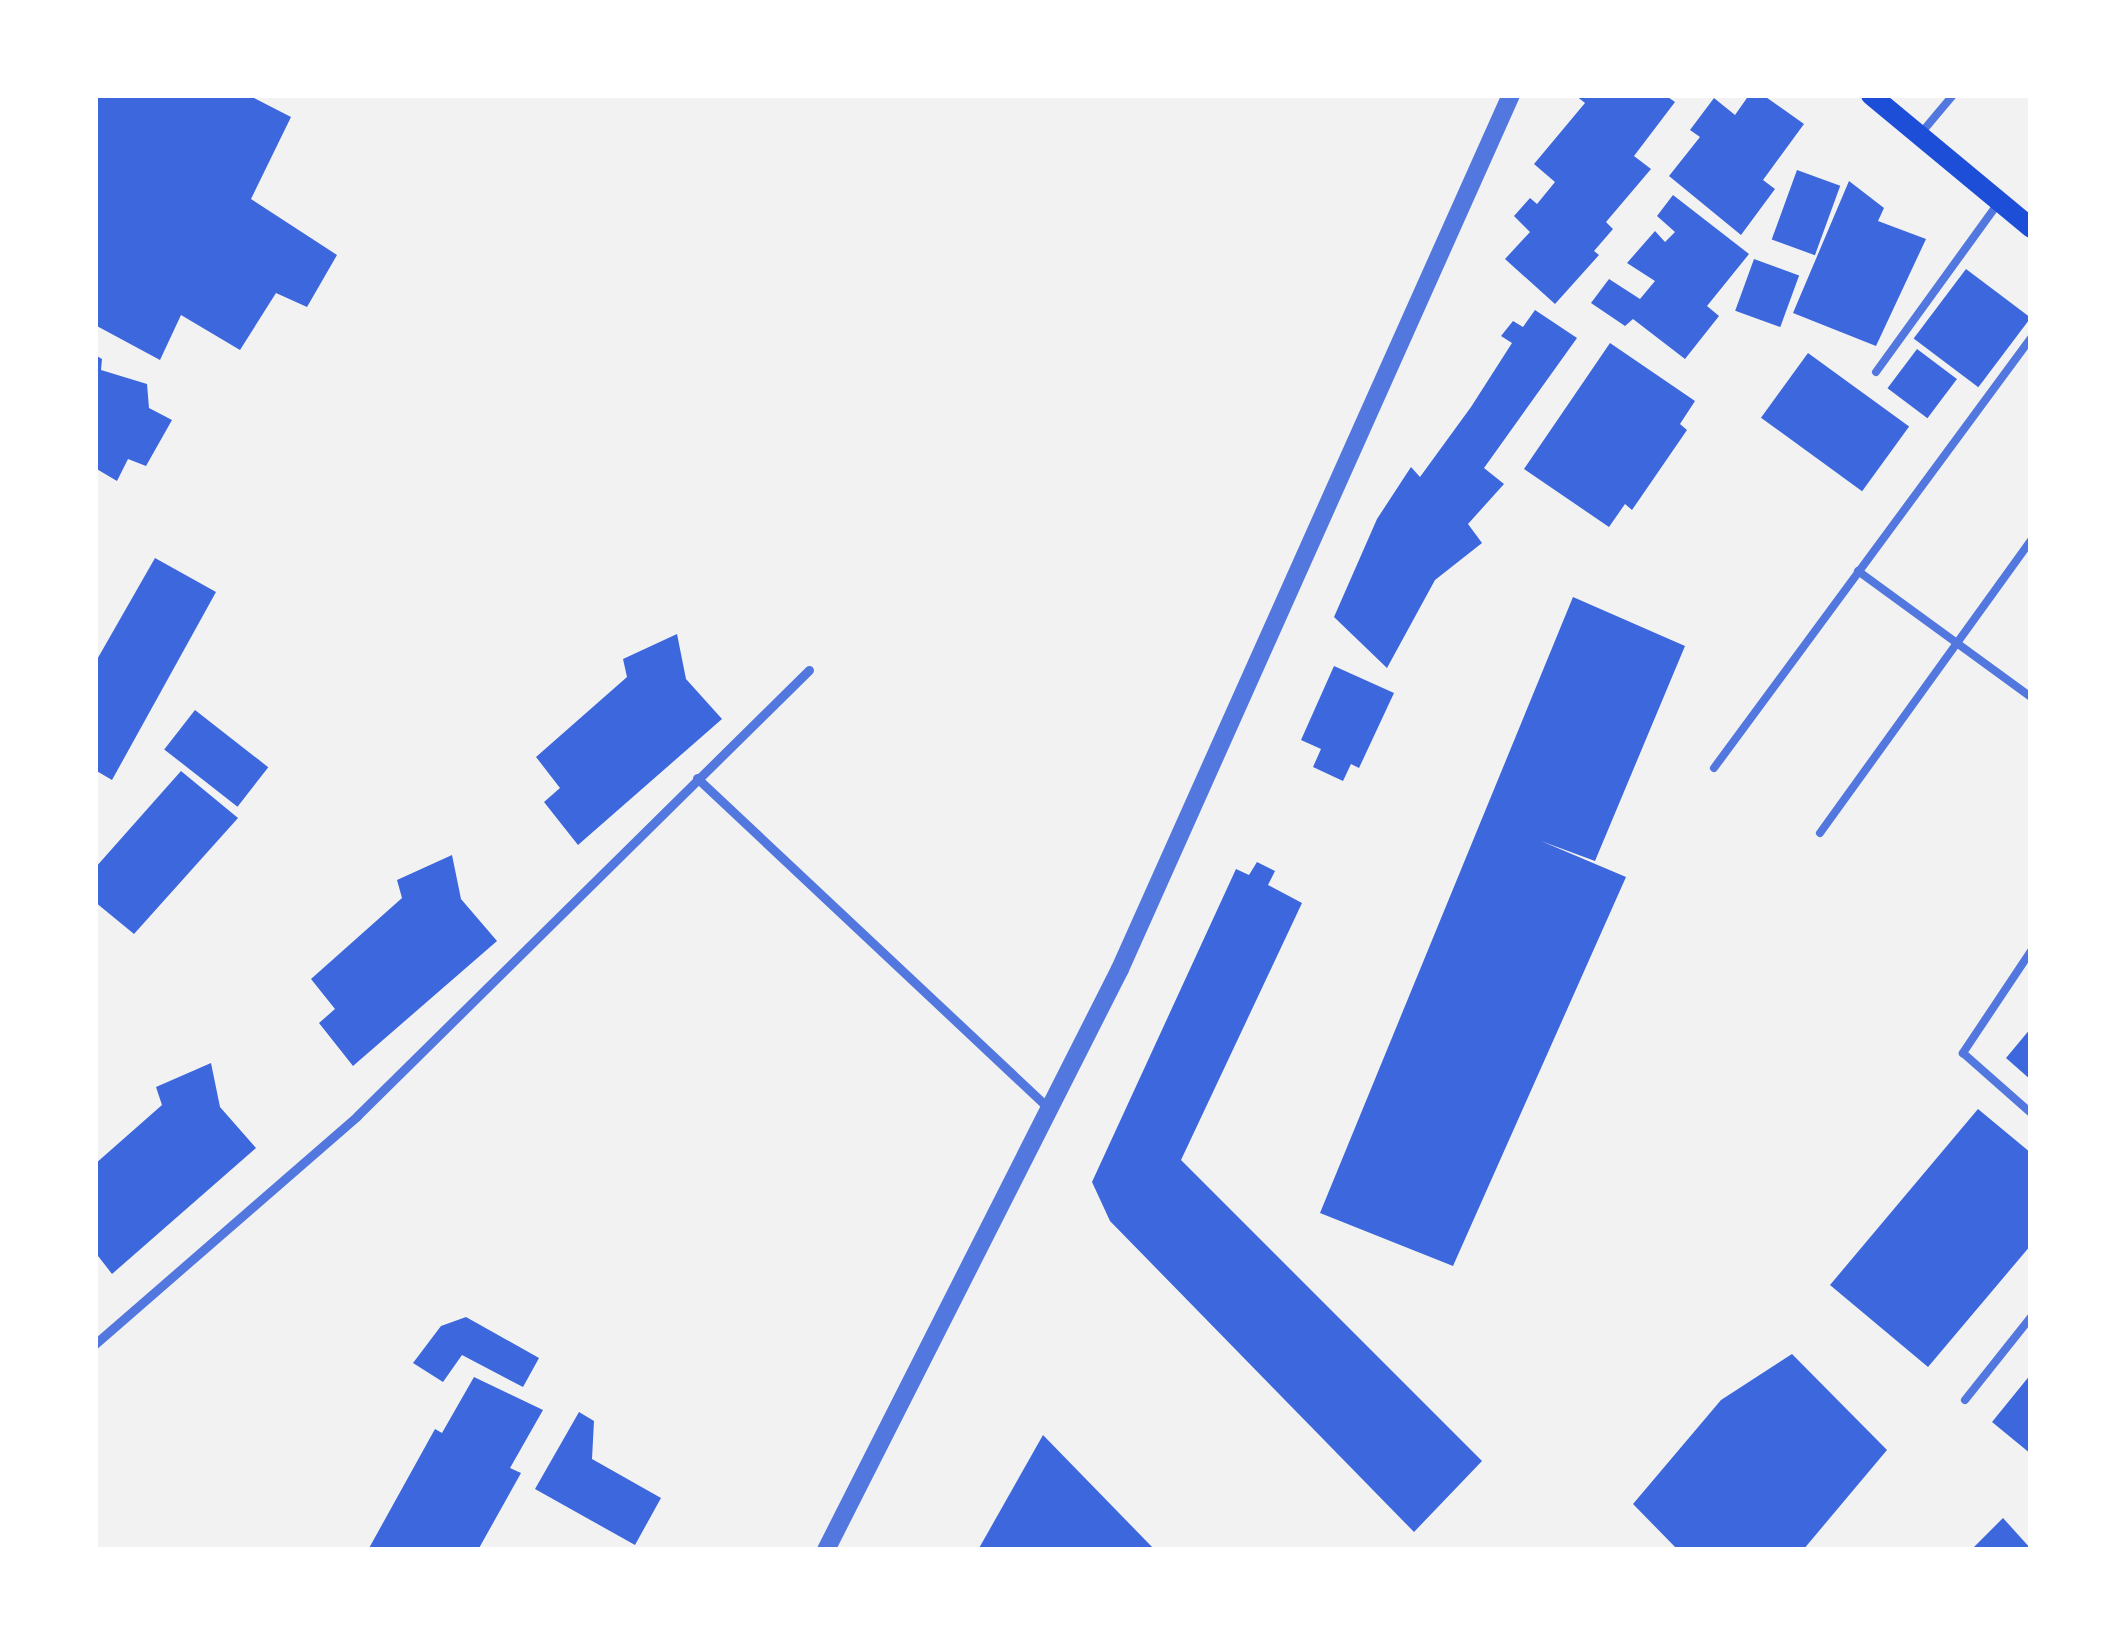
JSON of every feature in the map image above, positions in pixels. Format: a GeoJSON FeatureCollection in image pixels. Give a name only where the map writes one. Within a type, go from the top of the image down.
{"type":"FeatureCollection","features":[{"type":"Feature","properties":{"kind":"main road"},"geometry":{"type":"LineString","coordinates":[[1871,95],[2031,228]]}},
{"type":"Feature","properties":{"kind":"street"},"geometry":{"type":"LineString","coordinates":[[826,1550],[1120,969],[1511,95]]}},
{"type":"Feature","properties":{"kind":"street"},"geometry":{"type":"LineString","coordinates":[[95,1344],[357,1116],[809,670]]}},
{"type":"Feature","properties":{"kind":"street"},"geometry":{"type":"LineString","coordinates":[[696,778],[1050,1110]]}},
{"type":"Feature","properties":{"kind":"lane"},"geometry":{"type":"LineString","coordinates":[[1919,136],[1953,95]]}},
{"type":"Feature","properties":{"kind":"lane"},"geometry":{"type":"LineString","coordinates":[[1876,372],[2000,202]]}},
{"type":"Feature","properties":{"kind":"lane"},"geometry":{"type":"LineString","coordinates":[[1714,768],[2031,338]]}},
{"type":"Feature","properties":{"kind":"lane"},"geometry":{"type":"LineString","coordinates":[[1820,834],[2031,540]]}},
{"type":"Feature","properties":{"kind":"lane"},"geometry":{"type":"LineString","coordinates":[[1858,571],[2031,696]]}},
{"type":"Feature","properties":{"kind":"lane"},"geometry":{"type":"LineString","coordinates":[[2031,951],[1963,1053],[2031,1113]]}},
{"type":"Feature","properties":{"kind":"lane"},"geometry":{"type":"LineString","coordinates":[[1965,1400],[2031,1317]]}},
{"type":"Feature","properties":{"kind":"building"},"geometry":{"type":"Polygon","coordinates":[[[95,95],[248,95],[291,117],[251,199],[337,255],[307,307],[276,293],[240,350],[181,315],[160,360],[95,325],[95,95]]]}},
{"type":"Feature","properties":{"kind":"building"},"geometry":{"type":"Polygon","coordinates":[[[1575,95],[1665,95],[1675,102],[1634,156],[1651,169],[1606,222],[1613,229],[1594,251],[1599,255],[1555,304],[1505,259],[1530,232],[1514,216],[1530,198],[1537,204],[1555,182],[1534,164],[1585,103],[1575,95]]]}},
{"type":"Feature","properties":{"kind":"building"},"geometry":{"type":"Polygon","coordinates":[[[1749,95],[1763,95],[1804,124],[1763,180],[1775,189],[1741,235],[1669,176],[1700,137],[1690,130],[1714,98],[1735,115],[1749,95]]]}},
{"type":"Feature","properties":{"kind":"building"},"geometry":{"type":"Polygon","coordinates":[[[1797,170],[1840,186],[1815,255],[1772,240],[1797,170]]]}},
{"type":"Feature","properties":{"kind":"building"},"geometry":{"type":"Polygon","coordinates":[[[1849,181],[1884,208],[1878,221],[1926,239],[1876,346],[1793,313],[1849,181]]]}},
{"type":"Feature","properties":{"kind":"building"},"geometry":{"type":"Polygon","coordinates":[[[1673,195],[1749,254],[1707,306],[1719,316],[1685,359],[1633,319],[1625,326],[1591,303],[1609,279],[1640,299],[1655,281],[1627,263],[1655,231],[1665,242],[1675,232],[1657,216],[1673,195]]]}},
{"type":"Feature","properties":{"kind":"building"},"geometry":{"type":"Polygon","coordinates":[[[1754,259],[1799,275],[1780,327],[1735,311],[1754,259]]]}},
{"type":"Feature","properties":{"kind":"building"},"geometry":{"type":"Polygon","coordinates":[[[1966,269],[2031,318],[1978,387],[1914,338],[1966,269]]]}},
{"type":"Feature","properties":{"kind":"building"},"geometry":{"type":"Polygon","coordinates":[[[1535,310],[1577,338],[1484,468],[1504,484],[1468,524],[1482,543],[1435,580],[1387,668],[1334,617],[1377,519],[1411,467],[1420,477],[1512,343],[1501,336],[1513,321],[1523,327],[1535,310]]]}},
{"type":"Feature","properties":{"kind":"building"},"geometry":{"type":"Polygon","coordinates":[[[1610,343],[1695,401],[1680,424],[1687,430],[1632,510],[1625,504],[1609,527],[1524,469],[1610,343]]]}},
{"type":"Feature","properties":{"kind":"building"},"geometry":{"type":"Polygon","coordinates":[[[1917,349],[1957,379],[1927,418],[1888,388],[1917,349]]]}},
{"type":"Feature","properties":{"kind":"building"},"geometry":{"type":"Polygon","coordinates":[[[1808,353],[1909,426],[1862,491],[1761,418],[1808,353]]]}},
{"type":"Feature","properties":{"kind":"building"},"geometry":{"type":"Polygon","coordinates":[[[95,355],[102,359],[101,370],[147,384],[149,408],[172,420],[146,466],[128,459],[117,481],[95,468],[95,355]]]}},
{"type":"Feature","properties":{"kind":"building"},"geometry":{"type":"Polygon","coordinates":[[[155,558],[216,592],[112,780],[95,770],[95,663],[155,558]]]}},
{"type":"Feature","properties":{"kind":"building"},"geometry":{"type":"Polygon","coordinates":[[[1573,597],[1685,646],[1595,861],[1541,841],[1626,877],[1453,1266],[1320,1213],[1573,597]]]}},
{"type":"Feature","properties":{"kind":"building"},"geometry":{"type":"Polygon","coordinates":[[[677,634],[686,679],[722,719],[578,845],[544,802],[560,788],[536,757],[627,677],[623,659],[677,634]]]}},
{"type":"Feature","properties":{"kind":"building"},"geometry":{"type":"Polygon","coordinates":[[[1334,666],[1394,693],[1359,768],[1351,764],[1343,781],[1313,767],[1321,749],[1301,740],[1334,666]]]}},
{"type":"Feature","properties":{"kind":"building"},"geometry":{"type":"Polygon","coordinates":[[[195,710],[268,767],[238,807],[164,749],[195,710]]]}},
{"type":"Feature","properties":{"kind":"building"},"geometry":{"type":"Polygon","coordinates":[[[181,771],[238,818],[134,934],[95,902],[95,868],[181,771]]]}},
{"type":"Feature","properties":{"kind":"building"},"geometry":{"type":"Polygon","coordinates":[[[452,855],[461,899],[497,941],[353,1066],[319,1023],[335,1009],[311,979],[402,898],[397,880],[452,855]]]}},
{"type":"Feature","properties":{"kind":"building"},"geometry":{"type":"Polygon","coordinates":[[[1257,862],[1275,871],[1268,885],[1302,903],[1181,1160],[1482,1461],[1414,1532],[1110,1221],[1092,1182],[1236,869],[1249,875],[1257,862]]]}},
{"type":"Feature","properties":{"kind":"building"},"geometry":{"type":"Polygon","coordinates":[[[2031,1028],[2031,1080],[2006,1058],[2031,1028]]]}},
{"type":"Feature","properties":{"kind":"building"},"geometry":{"type":"Polygon","coordinates":[[[211,1063],[220,1107],[256,1148],[112,1274],[95,1252],[95,1164],[162,1105],[156,1087],[211,1063]]]}},
{"type":"Feature","properties":{"kind":"building"},"geometry":{"type":"Polygon","coordinates":[[[1978,1109],[2031,1153],[2031,1245],[1928,1367],[1830,1285],[1978,1109]]]}},
{"type":"Feature","properties":{"kind":"building"},"geometry":{"type":"Polygon","coordinates":[[[466,1317],[539,1358],[523,1387],[462,1355],[443,1382],[413,1363],[441,1326],[466,1317]]]}},
{"type":"Feature","properties":{"kind":"building"},"geometry":{"type":"Polygon","coordinates":[[[1792,1354],[1887,1450],[1803,1550],[1678,1550],[1633,1504],[1721,1400],[1792,1354]]]}},
{"type":"Feature","properties":{"kind":"building"},"geometry":{"type":"Polygon","coordinates":[[[2031,1374],[2031,1454],[1992,1422],[2031,1374]]]}},
{"type":"Feature","properties":{"kind":"building"},"geometry":{"type":"Polygon","coordinates":[[[474,1377],[543,1410],[510,1468],[521,1473],[478,1550],[368,1550],[435,1429],[442,1433],[474,1377]]]}},
{"type":"Feature","properties":{"kind":"building"},"geometry":{"type":"Polygon","coordinates":[[[579,1412],[594,1421],[592,1459],[661,1498],[635,1545],[535,1489],[579,1412]]]}},
{"type":"Feature","properties":{"kind":"building"},"geometry":{"type":"Polygon","coordinates":[[[1043,1435],[1155,1550],[978,1550],[1043,1435]]]}},
{"type":"Feature","properties":{"kind":"building"},"geometry":{"type":"Polygon","coordinates":[[[2003,1518],[2031,1549],[1971,1550],[2003,1518]]]}}]}
